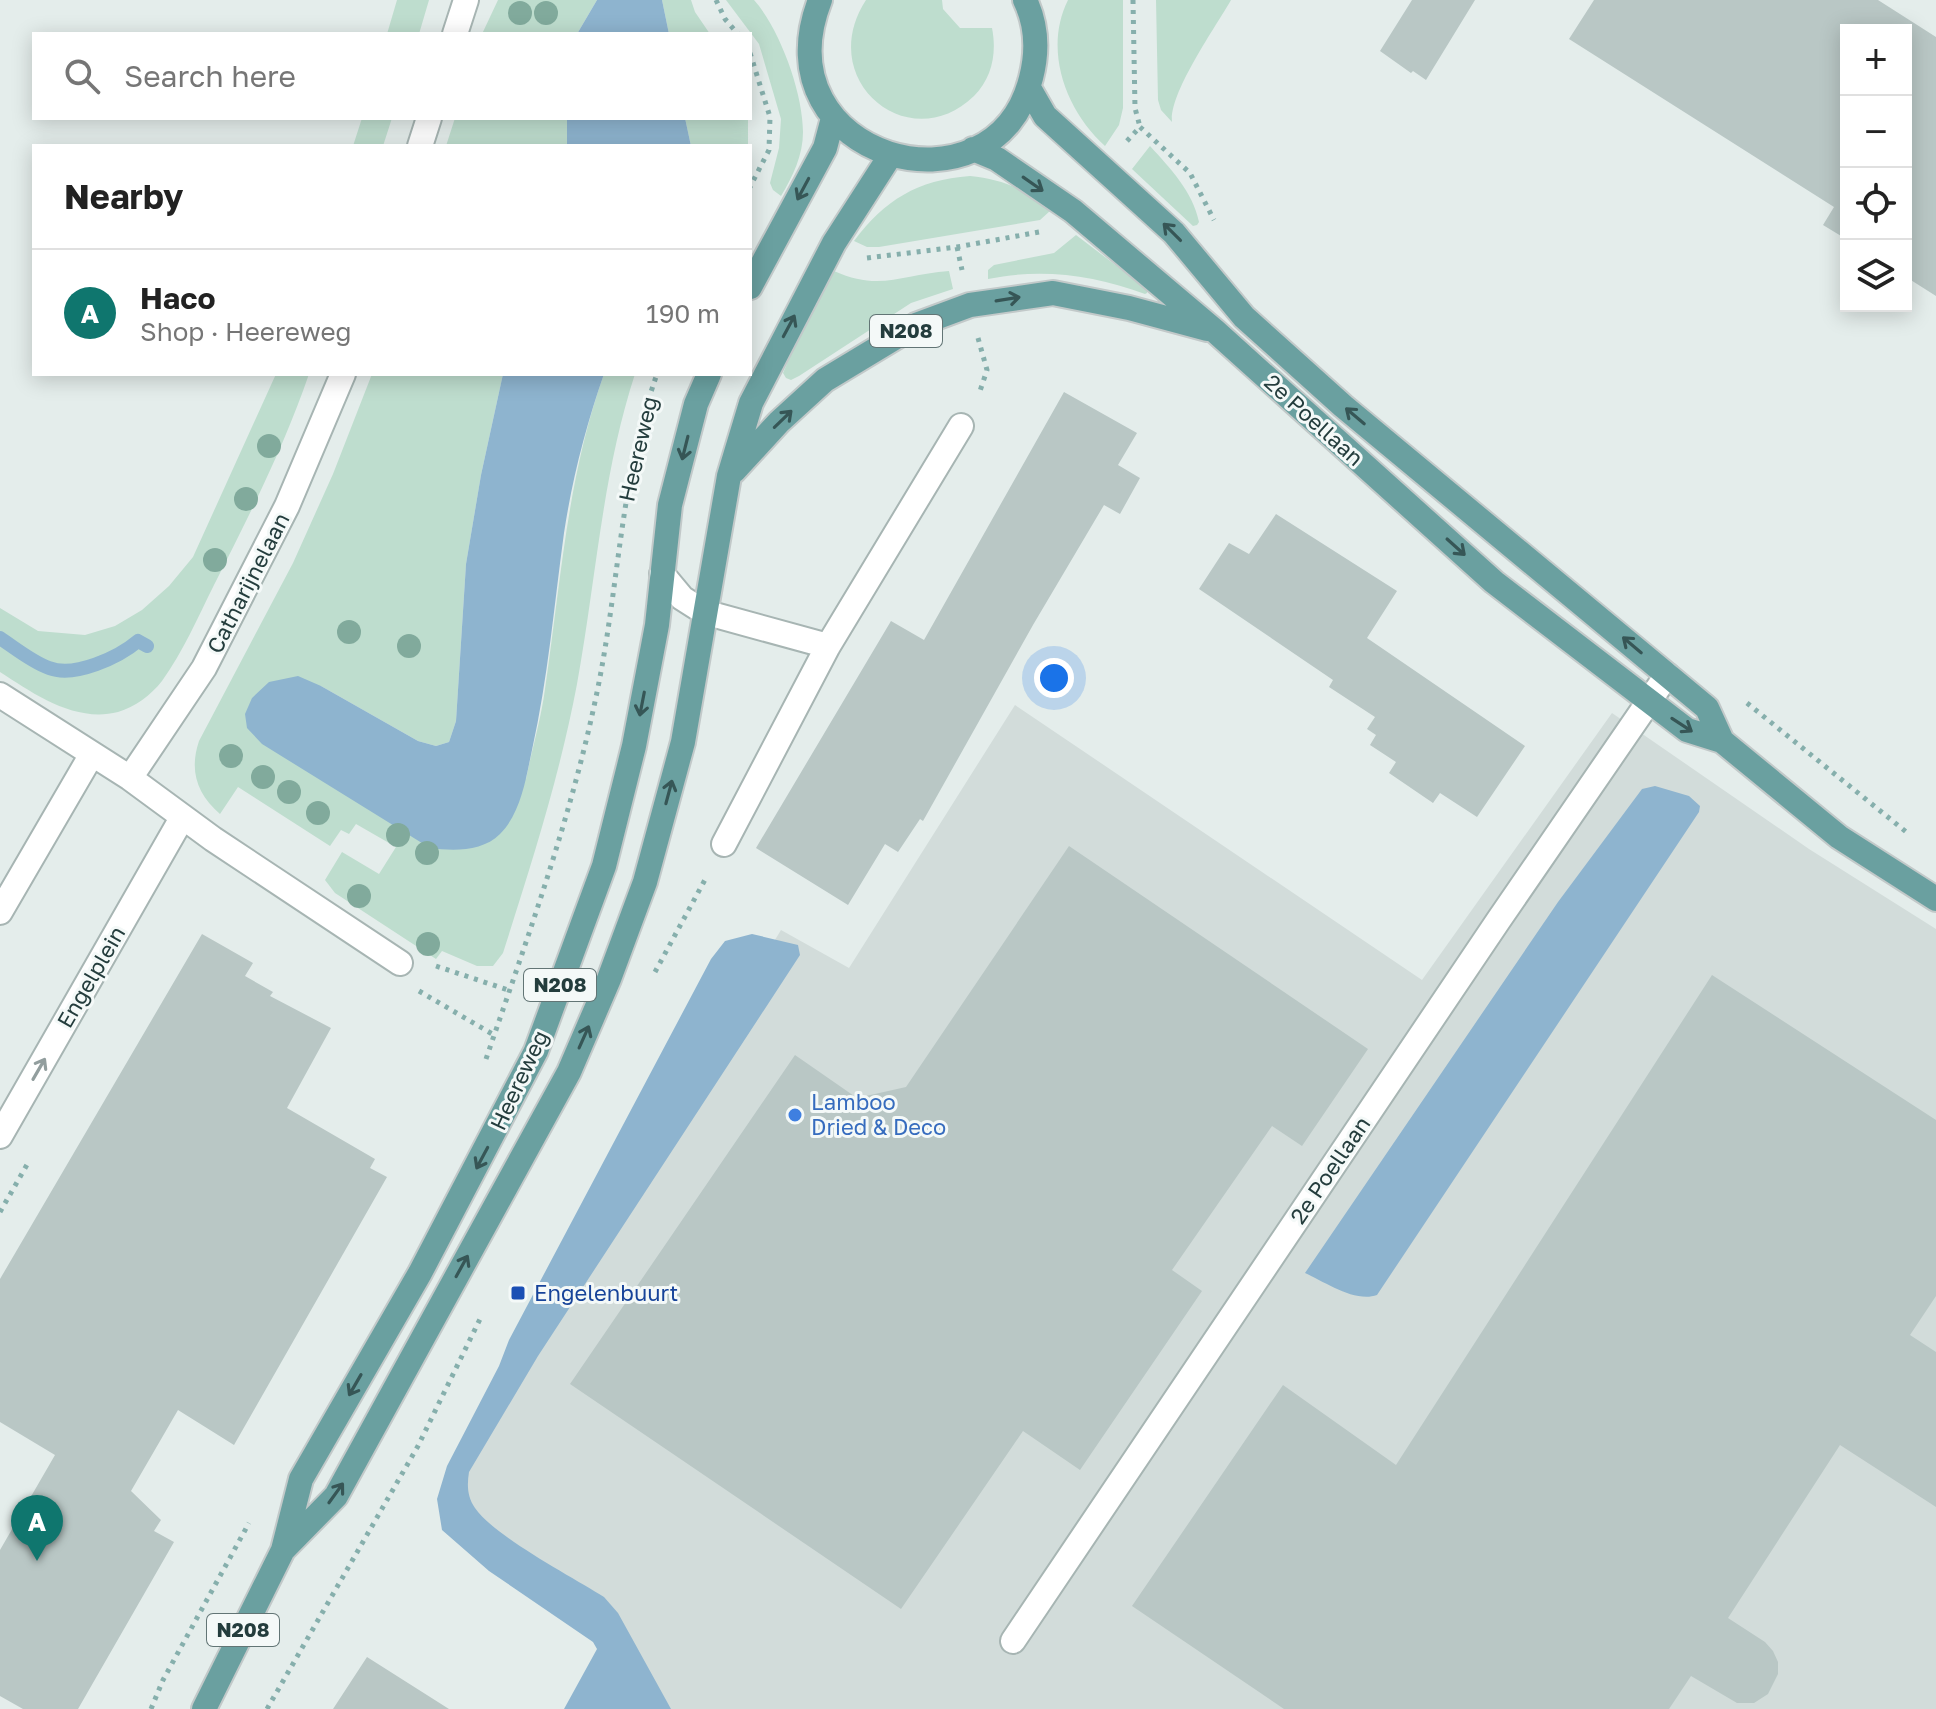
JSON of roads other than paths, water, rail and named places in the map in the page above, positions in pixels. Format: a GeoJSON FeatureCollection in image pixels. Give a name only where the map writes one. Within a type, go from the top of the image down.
{"type":"FeatureCollection","features":[{"type":"Feature","properties":{"kind":"main road"},"geometry":{"type":"LineString","coordinates":[[820,0],[811,23],[809,56],[817,89],[833,118],[859,141],[890,156],[918,160],[946,158],[973,149],[1007,124],[1020,107],[1029,88],[1035,62],[1036,36],[1031,3]]}},
{"type":"Feature","properties":{"kind":"main road","name":"2e Poellaan"},"geometry":{"type":"LineString","coordinates":[[1029,88],[1045,116],[1174,233],[1244,317],[1343,406],[1707,708],[1722,741]]}},
{"type":"Feature","properties":{"kind":"main road"},"geometry":{"type":"LineString","coordinates":[[752,283],[825,148],[833,118]]}},
{"type":"Feature","properties":{"kind":"main road","name":"2e Poellaan"},"geometry":{"type":"LineString","coordinates":[[973,149],[997,159],[1073,211],[1215,331],[1494,582],[1687,730],[1722,741],[1839,837],[1936,899]]}},
{"type":"Feature","properties":{"kind":"main road","name":"Heereweg"},"geometry":{"type":"LineString","coordinates":[[283,1550],[336,1496],[569,1072],[609,979],[645,882],[683,742],[729,476],[751,403],[834,243],[890,156]]}},
{"type":"Feature","properties":{"kind":"main road","name":"N208"},"geometry":{"type":"LineString","coordinates":[[729,476],[779,422],[825,380],[916,325],[970,305],[1053,293],[1129,308],[1215,331]]}},
{"type":"Feature","properties":{"kind":"main road","name":"Heereweg"},"geometry":{"type":"LineString","coordinates":[[204,1709],[283,1550],[301,1479],[420,1273],[536,1051],[604,866],[634,746],[657,625],[670,505],[696,404],[708,376]]}},
{"type":"Feature","properties":{"kind":"street"},"geometry":{"type":"LineString","coordinates":[[456,32],[466,0]]}},
{"type":"Feature","properties":{"kind":"street"},"geometry":{"type":"LineString","coordinates":[[421,144],[428,120]]}},
{"type":"Feature","properties":{"kind":"street","name":"Catharijnelaan"},"geometry":{"type":"LineString","coordinates":[[130,778],[204,668],[287,506],[342,376]]}},
{"type":"Feature","properties":{"kind":"street"},"geometry":{"type":"LineString","coordinates":[[724,844],[828,646],[961,426]]}},
{"type":"Feature","properties":{"kind":"street"},"geometry":{"type":"LineString","coordinates":[[662,574],[682,598],[704,612],[828,646]]}},
{"type":"Feature","properties":{"kind":"street","name":"2e Poellaan"},"geometry":{"type":"LineString","coordinates":[[1013,1641],[1667,675]]}},
{"type":"Feature","properties":{"kind":"street"},"geometry":{"type":"LineString","coordinates":[[0,695],[130,778],[182,818],[400,963]]}},
{"type":"Feature","properties":{"kind":"street"},"geometry":{"type":"LineString","coordinates":[[0,912],[92,754]]}},
{"type":"Feature","properties":{"kind":"street","name":"Engelplein"},"geometry":{"type":"LineString","coordinates":[[0,1136],[182,818]]}},
{"type":"Feature","properties":{"kind":"water"},"geometry":{"type":"Polygon","coordinates":[[[597,0],[662,0],[669,32],[578,32],[597,0]]]}},
{"type":"Feature","properties":{"kind":"water"},"geometry":{"type":"Polygon","coordinates":[[[567,120],[685,120],[691,144],[567,144],[567,120]]]}},
{"type":"Feature","properties":{"kind":"water"},"geometry":{"type":"Polygon","coordinates":[[[503,376],[603,376],[571,493],[542,696],[518,806],[507,826],[485,844],[458,850],[430,848],[262,744],[247,728],[245,714],[252,698],[269,682],[298,676],[418,741],[436,746],[449,742],[456,721],[466,564],[503,376]]]}},
{"type":"Feature","properties":{"kind":"water"},"geometry":{"type":"Polygon","coordinates":[[[1655,786],[1689,796],[1700,806],[1699,812],[1377,1295],[1350,1294],[1305,1273],[1558,902],[1642,789],[1655,786]]]}},
{"type":"Feature","properties":{"kind":"water"},"geometry":{"type":"Polygon","coordinates":[[[752,934],[798,945],[800,955],[538,1356],[469,1472],[470,1499],[485,1519],[516,1543],[604,1597],[618,1613],[671,1709],[564,1709],[597,1649],[593,1642],[489,1571],[442,1530],[437,1499],[447,1466],[499,1366],[509,1340],[711,959],[725,941],[752,934]]]}},
{"type":"Feature","properties":{"kind":"waterway"},"geometry":{"type":"LineString","coordinates":[[0,638],[36,662],[60,670],[96,664],[138,641],[147,646]]}},
{"type":"Feature","properties":{"kind":"place","name":"Lamboo Dried & Deco"},"geometry":{"type":"Point","coordinates":[795,1115]}},
{"type":"Feature","properties":{"kind":"place","name":"Engelenbuurt"},"geometry":{"type":"Point","coordinates":[518,1293]}},
{"type":"Feature","properties":{"kind":"place","name":"Haco"},"geometry":{"type":"Point","coordinates":[37,1561]}}]}
